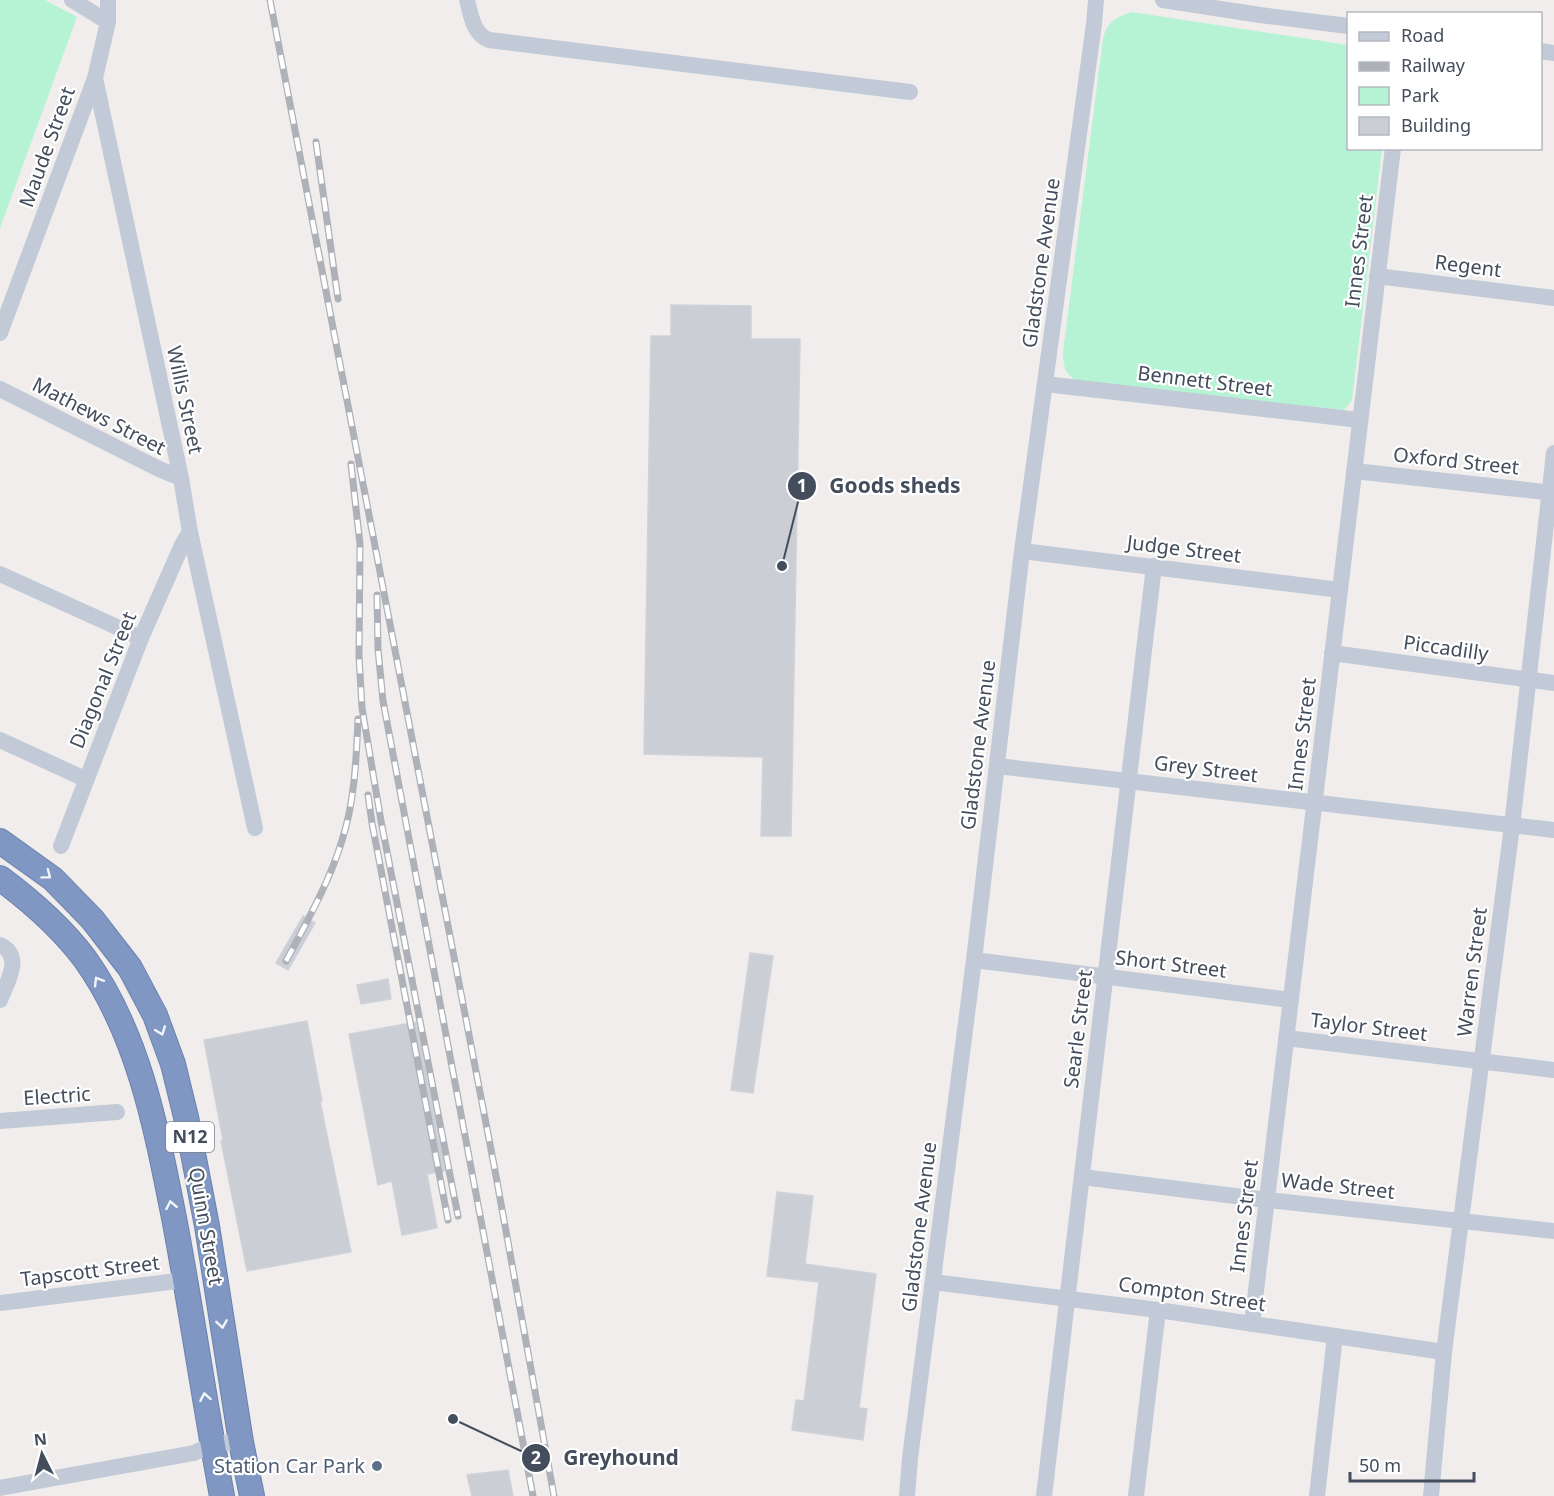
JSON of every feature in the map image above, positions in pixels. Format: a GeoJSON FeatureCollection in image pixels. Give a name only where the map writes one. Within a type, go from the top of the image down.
{"type":"FeatureCollection","features":[{"type":"Feature","properties":{"kind":"highway","name":"Quinn Street"},"geometry":{"type":"LineString","coordinates":[[0,841],[53,879],[92,919],[130,968],[154,1015],[173,1064],[186,1117],[207,1226],[241,1442],[252,1496]]}},
{"type":"Feature","properties":{"kind":"highway","name":"Quinn Street"},"geometry":{"type":"LineString","coordinates":[[0,878],[38,906],[85,959],[120,1020],[148,1096],[185,1280],[204,1448],[218,1471],[222,1496]]}},
{"type":"Feature","properties":{"kind":"street"},"geometry":{"type":"LineString","coordinates":[[72,0],[108,22]]}},
{"type":"Feature","properties":{"kind":"street","name":"Willis Street"},"geometry":{"type":"LineString","coordinates":[[108,0],[108,22],[95,78],[181,478],[190,532],[255,828]]}},
{"type":"Feature","properties":{"kind":"street"},"geometry":{"type":"LineString","coordinates":[[467,0],[477,32],[489,40],[910,92]]}},
{"type":"Feature","properties":{"kind":"street","name":"Gladstone Avenue"},"geometry":{"type":"LineString","coordinates":[[907,1496],[1023,551],[1095,24],[1096,0]]}},
{"type":"Feature","properties":{"kind":"street"},"geometry":{"type":"LineString","coordinates":[[1163,0],[1347,26]]}},
{"type":"Feature","properties":{"kind":"street","name":"Maude Street"},"geometry":{"type":"LineString","coordinates":[[0,333],[95,78]]}},
{"type":"Feature","properties":{"kind":"street","name":"Innes Street"},"geometry":{"type":"LineString","coordinates":[[1252,1324],[1393,150]]}},
{"type":"Feature","properties":{"kind":"street","name":"Regent"},"geometry":{"type":"LineString","coordinates":[[1377,276],[1554,298]]}},
{"type":"Feature","properties":{"kind":"street","name":"Bennett Street"},"geometry":{"type":"LineString","coordinates":[[1046,384],[1360,420]]}},
{"type":"Feature","properties":{"kind":"street","name":"Mathews Street"},"geometry":{"type":"LineString","coordinates":[[0,389],[159,470],[181,478]]}},
{"type":"Feature","properties":{"kind":"street","name":"Warren Street"},"geometry":{"type":"LineString","coordinates":[[1431,1496],[1444,1352],[1530,680],[1552,492],[1554,453]]}},
{"type":"Feature","properties":{"kind":"street","name":"Oxford Street"},"geometry":{"type":"LineString","coordinates":[[1354,471],[1552,492]]}},
{"type":"Feature","properties":{"kind":"street","name":"Diagonal Street"},"geometry":{"type":"LineString","coordinates":[[61,846],[141,638],[182,545],[190,532]]}},
{"type":"Feature","properties":{"kind":"street","name":"Judge Street"},"geometry":{"type":"LineString","coordinates":[[1023,551],[1340,590]]}},
{"type":"Feature","properties":{"kind":"street","name":"Searle Street"},"geometry":{"type":"LineString","coordinates":[[1044,1496],[1154,566]]}},
{"type":"Feature","properties":{"kind":"street"},"geometry":{"type":"LineString","coordinates":[[0,574],[141,638]]}},
{"type":"Feature","properties":{"kind":"street","name":"Piccadilly"},"geometry":{"type":"LineString","coordinates":[[1332,653],[1554,683]]}},
{"type":"Feature","properties":{"kind":"street"},"geometry":{"type":"LineString","coordinates":[[0,740],[85,779]]}},
{"type":"Feature","properties":{"kind":"street","name":"Grey Street"},"geometry":{"type":"LineString","coordinates":[[997,766],[1554,830]]}},
{"type":"Feature","properties":{"kind":"street"},"geometry":{"type":"LineString","coordinates":[[0,945],[6,947],[14,966],[0,1000]]}},
{"type":"Feature","properties":{"kind":"street","name":"Short Street"},"geometry":{"type":"LineString","coordinates":[[974,960],[1291,1000]]}},
{"type":"Feature","properties":{"kind":"street","name":"Taylor Street"},"geometry":{"type":"LineString","coordinates":[[1286,1038],[1554,1070]]}},
{"type":"Feature","properties":{"kind":"street","name":"Electric"},"geometry":{"type":"LineString","coordinates":[[0,1121],[117,1112]]}},
{"type":"Feature","properties":{"kind":"street","name":"Wade Street"},"geometry":{"type":"LineString","coordinates":[[1082,1176],[1267,1200],[1554,1231]]}},
{"type":"Feature","properties":{"kind":"street","name":"Tapscott Street"},"geometry":{"type":"LineString","coordinates":[[0,1303],[185,1280]]}},
{"type":"Feature","properties":{"kind":"street","name":"Compton Street"},"geometry":{"type":"LineString","coordinates":[[933,1282],[1158,1310],[1444,1352]]}},
{"type":"Feature","properties":{"kind":"street"},"geometry":{"type":"LineString","coordinates":[[1137,1496],[1158,1310]]}},
{"type":"Feature","properties":{"kind":"street"},"geometry":{"type":"LineString","coordinates":[[1317,1496],[1335,1336]]}},
{"type":"Feature","properties":{"kind":"street"},"geometry":{"type":"LineString","coordinates":[[0,1488],[36,1489],[204,1448],[241,1442]]}},
{"type":"Feature","properties":{"kind":"street"},"geometry":{"type":"LineString","coordinates":[[218,1471],[247,1467]]}},
{"type":"Feature","properties":{"kind":"green space"},"geometry":{"type":"Polygon","coordinates":[[[0,0],[45,0],[77,17],[0,228],[0,0]]]}},
{"type":"Feature","properties":{"kind":"green space"},"geometry":{"type":"Polygon","coordinates":[[[1132,12],[1347,45],[1347,150],[1382,150],[1352,400],[1344,410],[1079,382],[1066,370],[1063,352],[1103,39],[1107,28],[1121,16],[1132,12]]]}},
{"type":"Feature","properties":{"kind":"building"},"geometry":{"type":"Polygon","coordinates":[[[671,305],[751,306],[751,339],[800,339],[791,836],[761,836],[763,757],[644,754],[651,336],[671,336],[671,305]]]}},
{"type":"Feature","properties":{"kind":"building"},"geometry":{"type":"Polygon","coordinates":[[[303,916],[315,923],[288,970],[276,963],[303,916]]]}},
{"type":"Feature","properties":{"kind":"building"},"geometry":{"type":"Polygon","coordinates":[[[750,953],[773,956],[753,1093],[731,1090],[750,953]]]}},
{"type":"Feature","properties":{"kind":"building"},"geometry":{"type":"Polygon","coordinates":[[[388,979],[391,999],[361,1004],[357,985],[388,979]]]}},
{"type":"Feature","properties":{"kind":"building"},"geometry":{"type":"Polygon","coordinates":[[[307,1021],[322,1101],[320,1101],[351,1252],[247,1271],[204,1040],[307,1021]]]}},
{"type":"Feature","properties":{"kind":"building"},"geometry":{"type":"Polygon","coordinates":[[[416,1022],[445,1171],[427,1174],[437,1228],[402,1235],[392,1181],[378,1185],[349,1034],[416,1022]]]}},
{"type":"Feature","properties":{"kind":"building"},"geometry":{"type":"Polygon","coordinates":[[[777,1192],[813,1196],[805,1264],[876,1274],[859,1408],[867,1409],[863,1440],[792,1430],[796,1400],[804,1401],[819,1282],[767,1276],[777,1192]]]}},
{"type":"Feature","properties":{"kind":"building"},"geometry":{"type":"Polygon","coordinates":[[[508,1470],[513,1496],[472,1496],[467,1475],[508,1470]]]}},
{"type":"Feature","properties":{"kind":"railway"},"geometry":{"type":"LineString","coordinates":[[270,0],[494,1165],[554,1496]]}},
{"type":"Feature","properties":{"kind":"railway"},"geometry":{"type":"LineString","coordinates":[[316,142],[338,299]]}},
{"type":"Feature","properties":{"kind":"railway"},"geometry":{"type":"LineString","coordinates":[[351,464],[360,544],[359,656],[362,708],[381,821],[458,1216]]}},
{"type":"Feature","properties":{"kind":"railway"},"geometry":{"type":"LineString","coordinates":[[377,595],[378,649],[383,701],[533,1496]]}},
{"type":"Feature","properties":{"kind":"railway"},"geometry":{"type":"LineString","coordinates":[[286,961],[326,882],[342,840],[353,787],[358,719]]}},
{"type":"Feature","properties":{"kind":"railway"},"geometry":{"type":"LineString","coordinates":[[368,795],[448,1220]]}},
{"type":"Feature","properties":{"kind":"place","name":"Goods sheds"},"geometry":{"type":"Point","coordinates":[782,566]}},
{"type":"Feature","properties":{"kind":"place","name":"Greyhound"},"geometry":{"type":"Point","coordinates":[453,1419]}},
{"type":"Feature","properties":{"kind":"place","name":"Station Car Park"},"geometry":{"type":"Point","coordinates":[377,1466]}}]}
